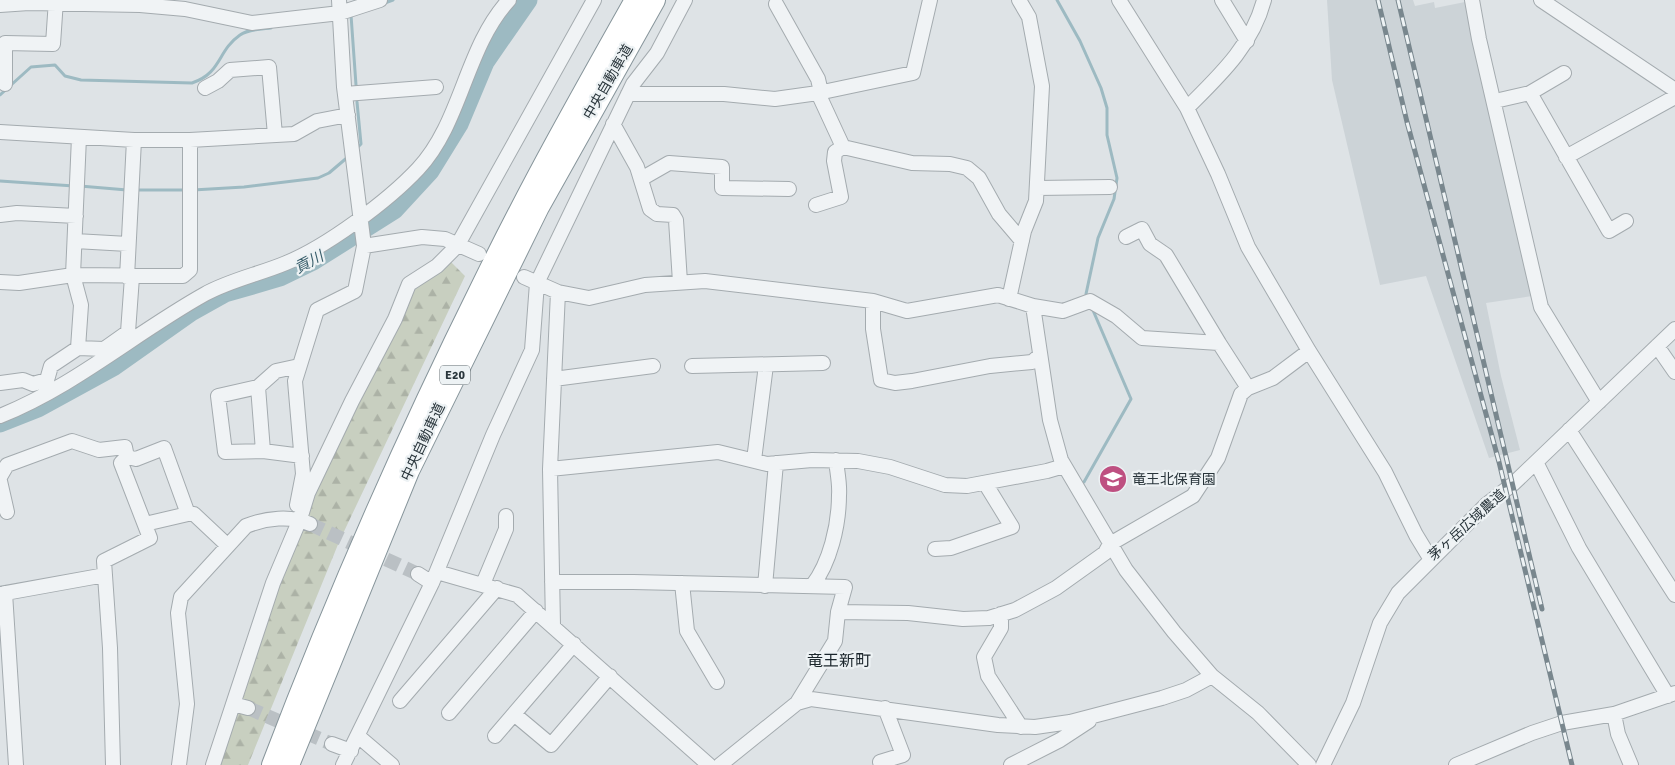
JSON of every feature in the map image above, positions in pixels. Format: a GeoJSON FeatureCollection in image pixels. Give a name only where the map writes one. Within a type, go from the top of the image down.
{"type":"FeatureCollection","features":[{"type":"Feature","properties":{"kind":"highway","name":"中央自動車道"},"geometry":{"type":"LineString","coordinates":[[272,765],[343,588],[444,364],[526,199],[635,0]]}},
{"type":"Feature","properties":{"kind":"highway","name":"中央自動車道"},"geometry":{"type":"LineString","coordinates":[[289,765],[358,593],[421,446],[539,206],[655,0]]}},
{"type":"Feature","properties":{"kind":"street"},"geometry":{"type":"LineString","coordinates":[[0,5],[56,2],[140,3],[185,9],[252,23],[340,13],[380,0]]}},
{"type":"Feature","properties":{"kind":"street"},"geometry":{"type":"LineString","coordinates":[[0,416],[65,384],[207,292],[304,256],[359,218],[418,169],[433,150],[482,40],[494,17],[510,0]]}},
{"type":"Feature","properties":{"kind":"street"},"geometry":{"type":"LineString","coordinates":[[213,765],[273,583],[301,521],[308,493],[352,401],[395,319],[405,291],[409,284],[438,266],[458,244],[594,0]]}},
{"type":"Feature","properties":{"kind":"street"},"geometry":{"type":"LineString","coordinates":[[343,765],[435,578],[493,435],[532,350],[537,284],[612,124],[628,94],[657,53],[685,0]]}},
{"type":"Feature","properties":{"kind":"street"},"geometry":{"type":"LineString","coordinates":[[628,94],[724,94],[775,99],[819,93],[913,73],[930,0]]}},
{"type":"Feature","properties":{"kind":"street"},"geometry":{"type":"LineString","coordinates":[[1009,298],[1022,241],[1036,202],[1042,86],[1029,16],[1019,0]]}},
{"type":"Feature","properties":{"kind":"street"},"geometry":{"type":"LineString","coordinates":[[1119,0],[1187,108],[1218,174],[1248,247],[1309,351],[1385,472],[1416,535],[1430,558]]}},
{"type":"Feature","properties":{"kind":"street"},"geometry":{"type":"LineString","coordinates":[[1222,0],[1248,41]]}},
{"type":"Feature","properties":{"kind":"street"},"geometry":{"type":"LineString","coordinates":[[1187,108],[1227,68],[1248,41],[1264,0]]}},
{"type":"Feature","properties":{"kind":"street"},"geometry":{"type":"LineString","coordinates":[[1472,0],[1479,39],[1495,101],[1541,307],[1599,402]]}},
{"type":"Feature","properties":{"kind":"street"},"geometry":{"type":"LineString","coordinates":[[1541,0],[1675,90]]}},
{"type":"Feature","properties":{"kind":"street"},"geometry":{"type":"LineString","coordinates":[[5,84],[5,43],[53,44],[56,2]]}},
{"type":"Feature","properties":{"kind":"street"},"geometry":{"type":"LineString","coordinates":[[776,4],[818,79],[819,93],[843,148]]}},
{"type":"Feature","properties":{"kind":"street"},"geometry":{"type":"LineString","coordinates":[[301,521],[303,474],[295,381],[317,310],[355,291],[364,246],[345,94],[340,13]]}},
{"type":"Feature","properties":{"kind":"street"},"geometry":{"type":"LineString","coordinates":[[205,88],[218,81],[230,70],[269,67],[275,135]]}},
{"type":"Feature","properties":{"kind":"street"},"geometry":{"type":"LineString","coordinates":[[1495,101],[1530,93],[1564,73]]}},
{"type":"Feature","properties":{"kind":"street"},"geometry":{"type":"LineString","coordinates":[[345,94],[436,87]]}},
{"type":"Feature","properties":{"kind":"street"},"geometry":{"type":"LineString","coordinates":[[1530,93],[1609,231],[1626,221]]}},
{"type":"Feature","properties":{"kind":"street"},"geometry":{"type":"LineString","coordinates":[[1566,156],[1675,97]]}},
{"type":"Feature","properties":{"kind":"street"},"geometry":{"type":"LineString","coordinates":[[0,132],[134,140],[190,140],[294,134],[317,121],[348,115]]}},
{"type":"Feature","properties":{"kind":"street"},"geometry":{"type":"LineString","coordinates":[[612,124],[637,167],[650,208],[657,214],[673,215],[676,220],[680,282]]}},
{"type":"Feature","properties":{"kind":"street"},"geometry":{"type":"LineString","coordinates":[[78,348],[81,305],[73,275],[79,137]]}},
{"type":"Feature","properties":{"kind":"street"},"geometry":{"type":"LineString","coordinates":[[0,383],[22,380],[33,384],[47,380],[51,366],[78,348],[104,348],[128,332],[128,244],[134,140]]}},
{"type":"Feature","properties":{"kind":"street"},"geometry":{"type":"LineString","coordinates":[[0,282],[19,283],[73,275],[183,276],[190,270],[190,140]]}},
{"type":"Feature","properties":{"kind":"street"},"geometry":{"type":"LineString","coordinates":[[816,205],[841,197],[834,161],[835,152],[843,148],[912,163],[950,164],[967,168],[979,178],[999,214],[1022,241]]}},
{"type":"Feature","properties":{"kind":"street"},"geometry":{"type":"LineString","coordinates":[[641,179],[669,164],[722,167],[722,188],[789,189]]}},
{"type":"Feature","properties":{"kind":"street"},"geometry":{"type":"LineString","coordinates":[[1037,188],[1110,187]]}},
{"type":"Feature","properties":{"kind":"street"},"geometry":{"type":"LineString","coordinates":[[0,215],[17,213],[76,216]]}},
{"type":"Feature","properties":{"kind":"street"},"geometry":{"type":"LineString","coordinates":[[1126,237],[1142,229],[1150,244],[1166,255],[1248,388]]}},
{"type":"Feature","properties":{"kind":"street"},"geometry":{"type":"LineString","coordinates":[[364,246],[422,237],[445,239],[479,254]]}},
{"type":"Feature","properties":{"kind":"street"},"geometry":{"type":"LineString","coordinates":[[75,241],[128,244]]}},
{"type":"Feature","properties":{"kind":"street"},"geometry":{"type":"LineString","coordinates":[[524,277],[558,292],[588,298],[645,285],[705,281],[873,301],[907,311],[998,295],[1033,306],[1063,311],[1086,303],[1116,316],[1142,338],[1219,343]]}},
{"type":"Feature","properties":{"kind":"street"},"geometry":{"type":"LineString","coordinates":[[553,625],[550,469],[558,292]]}},
{"type":"Feature","properties":{"kind":"street"},"geometry":{"type":"LineString","coordinates":[[873,301],[873,330],[881,380],[894,383],[912,381],[990,366],[1032,362],[1039,356]]}},
{"type":"Feature","properties":{"kind":"street"},"geometry":{"type":"LineString","coordinates":[[1033,306],[1050,420],[1064,466],[1110,544],[1132,578],[1174,632],[1212,676],[1258,714],[1309,765]]}},
{"type":"Feature","properties":{"kind":"street","name":"茅ヶ岳広域農道"},"geometry":{"type":"LineString","coordinates":[[1323,765],[1353,703],[1380,623],[1398,593],[1430,558],[1487,504],[1513,484],[1675,329]]}},
{"type":"Feature","properties":{"kind":"street"},"geometry":{"type":"LineString","coordinates":[[1657,346],[1675,372]]}},
{"type":"Feature","properties":{"kind":"street"},"geometry":{"type":"LineString","coordinates":[[838,612],[908,613],[963,618],[989,618],[1015,610],[1056,588],[1105,553],[1110,544],[1193,496],[1218,458],[1241,394],[1248,388],[1274,378],[1309,351]]}},
{"type":"Feature","properties":{"kind":"street"},"geometry":{"type":"LineString","coordinates":[[692,366],[823,363]]}},
{"type":"Feature","properties":{"kind":"street"},"geometry":{"type":"LineString","coordinates":[[754,460],[766,364]]}},
{"type":"Feature","properties":{"kind":"street"},"geometry":{"type":"LineString","coordinates":[[299,366],[276,371],[258,388],[218,396],[225,452],[263,451],[302,456]]}},
{"type":"Feature","properties":{"kind":"street"},"geometry":{"type":"LineString","coordinates":[[554,379],[653,366]]}},
{"type":"Feature","properties":{"kind":"street"},"geometry":{"type":"LineString","coordinates":[[258,388],[263,451]]}},
{"type":"Feature","properties":{"kind":"street"},"geometry":{"type":"LineString","coordinates":[[1570,430],[1675,595]]}},
{"type":"Feature","properties":{"kind":"street"},"geometry":{"type":"LineString","coordinates":[[0,477],[7,465],[72,441],[99,450],[124,447],[127,457]]}},
{"type":"Feature","properties":{"kind":"street"},"geometry":{"type":"LineString","coordinates":[[127,457],[136,459],[164,448],[188,514]]}},
{"type":"Feature","properties":{"kind":"street"},"geometry":{"type":"LineString","coordinates":[[550,469],[718,452],[767,464],[836,460],[858,461],[890,467],[945,485],[967,486],[1064,466]]}},
{"type":"Feature","properties":{"kind":"street"},"geometry":{"type":"LineString","coordinates":[[113,765],[110,648],[104,561],[150,538],[121,463],[127,457]]}},
{"type":"Feature","properties":{"kind":"street"},"geometry":{"type":"LineString","coordinates":[[812,586],[823,572],[836,524],[840,494],[836,460]]}},
{"type":"Feature","properties":{"kind":"street"},"geometry":{"type":"LineString","coordinates":[[1462,764],[1532,732],[1562,723],[1614,714],[1671,695],[1579,548],[1536,462]]}},
{"type":"Feature","properties":{"kind":"street"},"geometry":{"type":"LineString","coordinates":[[765,586],[776,463]]}},
{"type":"Feature","properties":{"kind":"street"},"geometry":{"type":"LineString","coordinates":[[0,481],[8,512]]}},
{"type":"Feature","properties":{"kind":"street"},"geometry":{"type":"LineString","coordinates":[[935,549],[951,548],[1012,527],[985,483]]}},
{"type":"Feature","properties":{"kind":"street"},"geometry":{"type":"LineString","coordinates":[[145,524],[194,514],[227,545]]}},
{"type":"Feature","properties":{"kind":"street"},"geometry":{"type":"LineString","coordinates":[[400,701],[490,586],[506,529],[506,516]]}},
{"type":"Feature","properties":{"kind":"street"},"geometry":{"type":"LineString","coordinates":[[179,765],[187,704],[178,613],[181,597],[246,526],[255,522],[301,521]]}},
{"type":"Feature","properties":{"kind":"street"},"geometry":{"type":"LineString","coordinates":[[418,574],[490,586],[517,595],[709,765]]}},
{"type":"Feature","properties":{"kind":"street"},"geometry":{"type":"LineString","coordinates":[[16,765],[6,688],[3,594],[105,576]]}},
{"type":"Feature","properties":{"kind":"street"},"geometry":{"type":"LineString","coordinates":[[552,582],[845,587],[838,612],[835,641],[797,703],[720,765]]}},
{"type":"Feature","properties":{"kind":"street"},"geometry":{"type":"LineString","coordinates":[[682,583],[687,631],[717,682]]}},
{"type":"Feature","properties":{"kind":"street"},"geometry":{"type":"LineString","coordinates":[[449,713],[536,611]]}},
{"type":"Feature","properties":{"kind":"street"},"geometry":{"type":"LineString","coordinates":[[1001,614],[1001,628],[984,657],[988,676],[1021,727]]}},
{"type":"Feature","properties":{"kind":"street"},"geometry":{"type":"LineString","coordinates":[[495,736],[574,644]]}},
{"type":"Feature","properties":{"kind":"street"},"geometry":{"type":"LineString","coordinates":[[514,714],[551,745],[610,676]]}},
{"type":"Feature","properties":{"kind":"street"},"geometry":{"type":"LineString","coordinates":[[797,703],[818,699],[998,725],[1035,727],[1061,724],[1098,715],[1186,690],[1212,676]]}},
{"type":"Feature","properties":{"kind":"street"},"geometry":{"type":"LineString","coordinates":[[233,704],[248,708]]}},
{"type":"Feature","properties":{"kind":"street"},"geometry":{"type":"LineString","coordinates":[[880,762],[903,755],[885,708]]}},
{"type":"Feature","properties":{"kind":"street"},"geometry":{"type":"LineString","coordinates":[[1614,714],[1618,734],[1631,765]]}},
{"type":"Feature","properties":{"kind":"street"},"geometry":{"type":"LineString","coordinates":[[1012,765],[1060,740],[1098,715]]}},
{"type":"Feature","properties":{"kind":"street"},"geometry":{"type":"LineString","coordinates":[[358,736],[392,765]]}},
{"type":"Feature","properties":{"kind":"street"},"geometry":{"type":"LineString","coordinates":[[332,744],[351,751]]}},
{"type":"Feature","properties":{"kind":"shaded area"},"geometry":{"type":"Polygon","coordinates":[[[1327,0],[1413,0],[1415,6],[1434,2],[1435,8],[1470,1],[1532,296],[1486,303],[1501,376],[1520,450],[1489,458],[1426,276],[1380,285],[1332,80],[1327,0]]]}},
{"type":"Feature","properties":{"kind":"green space"},"geometry":{"type":"Polygon","coordinates":[[[451,262],[465,276],[339,542],[248,765],[220,765],[267,613],[316,486],[413,287],[451,262]]]}},
{"type":"Feature","properties":{"kind":"waterway"},"geometry":{"type":"LineString","coordinates":[[382,4],[393,0]]}},
{"type":"Feature","properties":{"kind":"waterway","name":"貢川"},"geometry":{"type":"LineString","coordinates":[[0,423],[38,408],[113,367],[191,312],[225,293],[280,277],[313,261],[394,210],[430,171],[459,124],[485,62],[528,0]]}},
{"type":"Feature","properties":{"kind":"waterway"},"geometry":{"type":"LineString","coordinates":[[1057,0],[1080,41],[1101,88],[1107,108],[1107,135],[1117,178],[1114,199],[1098,238],[1086,294],[1088,298]]}},
{"type":"Feature","properties":{"kind":"waterway"},"geometry":{"type":"LineString","coordinates":[[351,15],[356,85]]}},
{"type":"Feature","properties":{"kind":"waterway"},"geometry":{"type":"LineString","coordinates":[[0,95],[31,67],[55,65],[65,76],[81,80],[192,83],[209,74],[227,48],[240,35],[251,30],[271,28]]}},
{"type":"Feature","properties":{"kind":"waterway"},"geometry":{"type":"LineString","coordinates":[[357,102],[361,144],[357,148]]}},
{"type":"Feature","properties":{"kind":"waterway"},"geometry":{"type":"LineString","coordinates":[[193,190],[244,187],[318,178],[329,173],[349,156]]}},
{"type":"Feature","properties":{"kind":"waterway"},"geometry":{"type":"LineString","coordinates":[[0,181],[74,186]]}},
{"type":"Feature","properties":{"kind":"waterway"},"geometry":{"type":"LineString","coordinates":[[80,186],[127,190]]}},
{"type":"Feature","properties":{"kind":"waterway"},"geometry":{"type":"LineString","coordinates":[[135,190],[186,190]]}},
{"type":"Feature","properties":{"kind":"waterway"},"geometry":{"type":"LineString","coordinates":[[1084,482],[1131,399],[1092,308]]}},
{"type":"Feature","properties":{"kind":"tunnel"},"geometry":{"type":"LineString","coordinates":[[310,524],[418,574]]}},
{"type":"Feature","properties":{"kind":"tunnel"},"geometry":{"type":"LineString","coordinates":[[248,708],[332,744]]}},
{"type":"Feature","properties":{"kind":"railway"},"geometry":{"type":"LineString","coordinates":[[1378,0],[1407,122],[1499,462],[1572,765]]}},
{"type":"Feature","properties":{"kind":"railway"},"geometry":{"type":"LineString","coordinates":[[1398,0],[1542,609]]}},
{"type":"Feature","properties":{"kind":"place","name":"竜王北保育園"},"geometry":{"type":"Point","coordinates":[1113,479]}},
{"type":"Feature","properties":{"kind":"district","name":"竜王新町"},"geometry":{"type":"Point","coordinates":[839,661]}}]}
